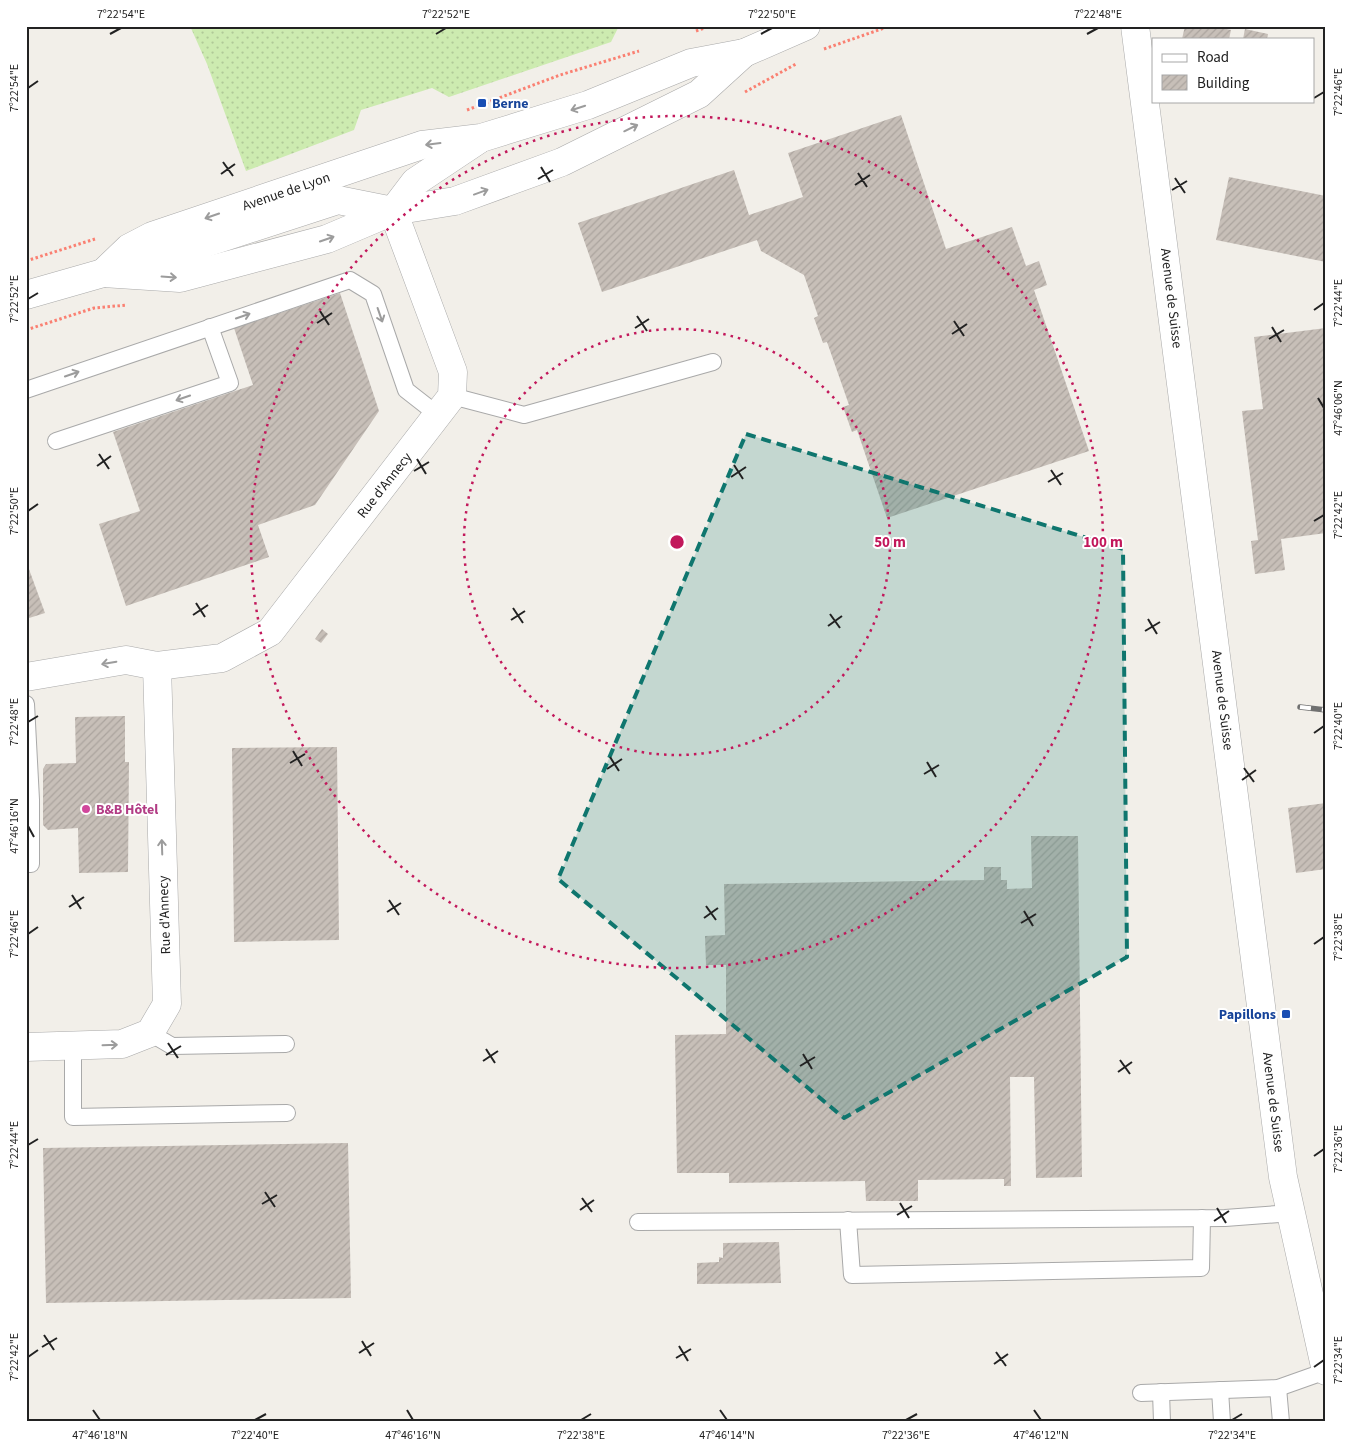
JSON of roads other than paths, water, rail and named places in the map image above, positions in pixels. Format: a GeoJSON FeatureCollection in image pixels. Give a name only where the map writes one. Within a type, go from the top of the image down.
{"type":"FeatureCollection","features":[{"type":"Feature","properties":{"kind":"street","name":"Avenue de Lyon"},"geometry":{"type":"LineString","coordinates":[[103,273],[129,248],[152,236],[422,145],[481,138],[588,105],[691,62],[744,53],[806,26]]}},
{"type":"Feature","properties":{"kind":"street","name":"Avenue de Suisse"},"geometry":{"type":"LineString","coordinates":[[1135,26],[1281,1157],[1326,1371]]}},
{"type":"Feature","properties":{"kind":"street","name":"Avenue de Lyon"},"geometry":{"type":"LineString","coordinates":[[26,295],[103,273],[180,278],[327,239],[393,211],[455,201],[562,162],[700,94],[744,53]]}},
{"type":"Feature","properties":{"kind":"street","name":"Avenue de Lyon"},"geometry":{"type":"LineString","coordinates":[[393,211],[415,182],[481,138]]}},
{"type":"Feature","properties":{"kind":"street"},"geometry":{"type":"LineString","coordinates":[[393,211],[453,372],[445,406]]}},
{"type":"Feature","properties":{"kind":"street","name":"Rue d'Annecy"},"geometry":{"type":"LineString","coordinates":[[26,678],[126,660],[157,666],[222,658],[270,632],[445,406]]}},
{"type":"Feature","properties":{"kind":"street","name":"Rue d'Annecy"},"geometry":{"type":"LineString","coordinates":[[150,1033],[167,1004],[157,666]]}},
{"type":"Feature","properties":{"kind":"street"},"geometry":{"type":"LineString","coordinates":[[26,1047],[122,1044],[150,1033]]}},
{"type":"Feature","properties":{"kind":"lane"},"geometry":{"type":"LineString","coordinates":[[26,390],[350,280],[373,294],[406,390],[445,406],[524,415],[713,362]]}},
{"type":"Feature","properties":{"kind":"lane"},"geometry":{"type":"LineString","coordinates":[[56,441],[230,383],[210,328]]}},
{"type":"Feature","properties":{"kind":"lane"},"geometry":{"type":"LineString","coordinates":[[26,704],[31,864],[26,864]]}},
{"type":"Feature","properties":{"kind":"lane"},"geometry":{"type":"LineString","coordinates":[[150,1033],[172,1046],[286,1044]]}},
{"type":"Feature","properties":{"kind":"lane"},"geometry":{"type":"LineString","coordinates":[[73,1046],[73,1117],[287,1113]]}},
{"type":"Feature","properties":{"kind":"lane"},"geometry":{"type":"LineString","coordinates":[[638,1222],[1202,1218],[1292,1213]]}},
{"type":"Feature","properties":{"kind":"lane"},"geometry":{"type":"LineString","coordinates":[[848,1220],[852,1275],[1201,1268],[1202,1218]]}},
{"type":"Feature","properties":{"kind":"lane"},"geometry":{"type":"LineString","coordinates":[[1141,1393],[1278,1388],[1326,1371]]}},
{"type":"Feature","properties":{"kind":"lane"},"geometry":{"type":"LineString","coordinates":[[1278,1388],[1281,1422]]}},
{"type":"Feature","properties":{"kind":"lane"},"geometry":{"type":"LineString","coordinates":[[1220,1390],[1222,1422]]}},
{"type":"Feature","properties":{"kind":"lane"},"geometry":{"type":"LineString","coordinates":[[1160,1392],[1162,1422]]}},
{"type":"Feature","properties":{"kind":"railway"},"geometry":{"type":"LineString","coordinates":[[1300,707],[1326,710]]}},
{"type":"Feature","properties":{"kind":"place","name":"Berne"},"geometry":{"type":"Point","coordinates":[482,103]}},
{"type":"Feature","properties":{"kind":"place","name":"B&B Hôtel"},"geometry":{"type":"Point","coordinates":[86,809]}},
{"type":"Feature","properties":{"kind":"place","name":"Papillons"},"geometry":{"type":"Point","coordinates":[1286,1014]}}]}
